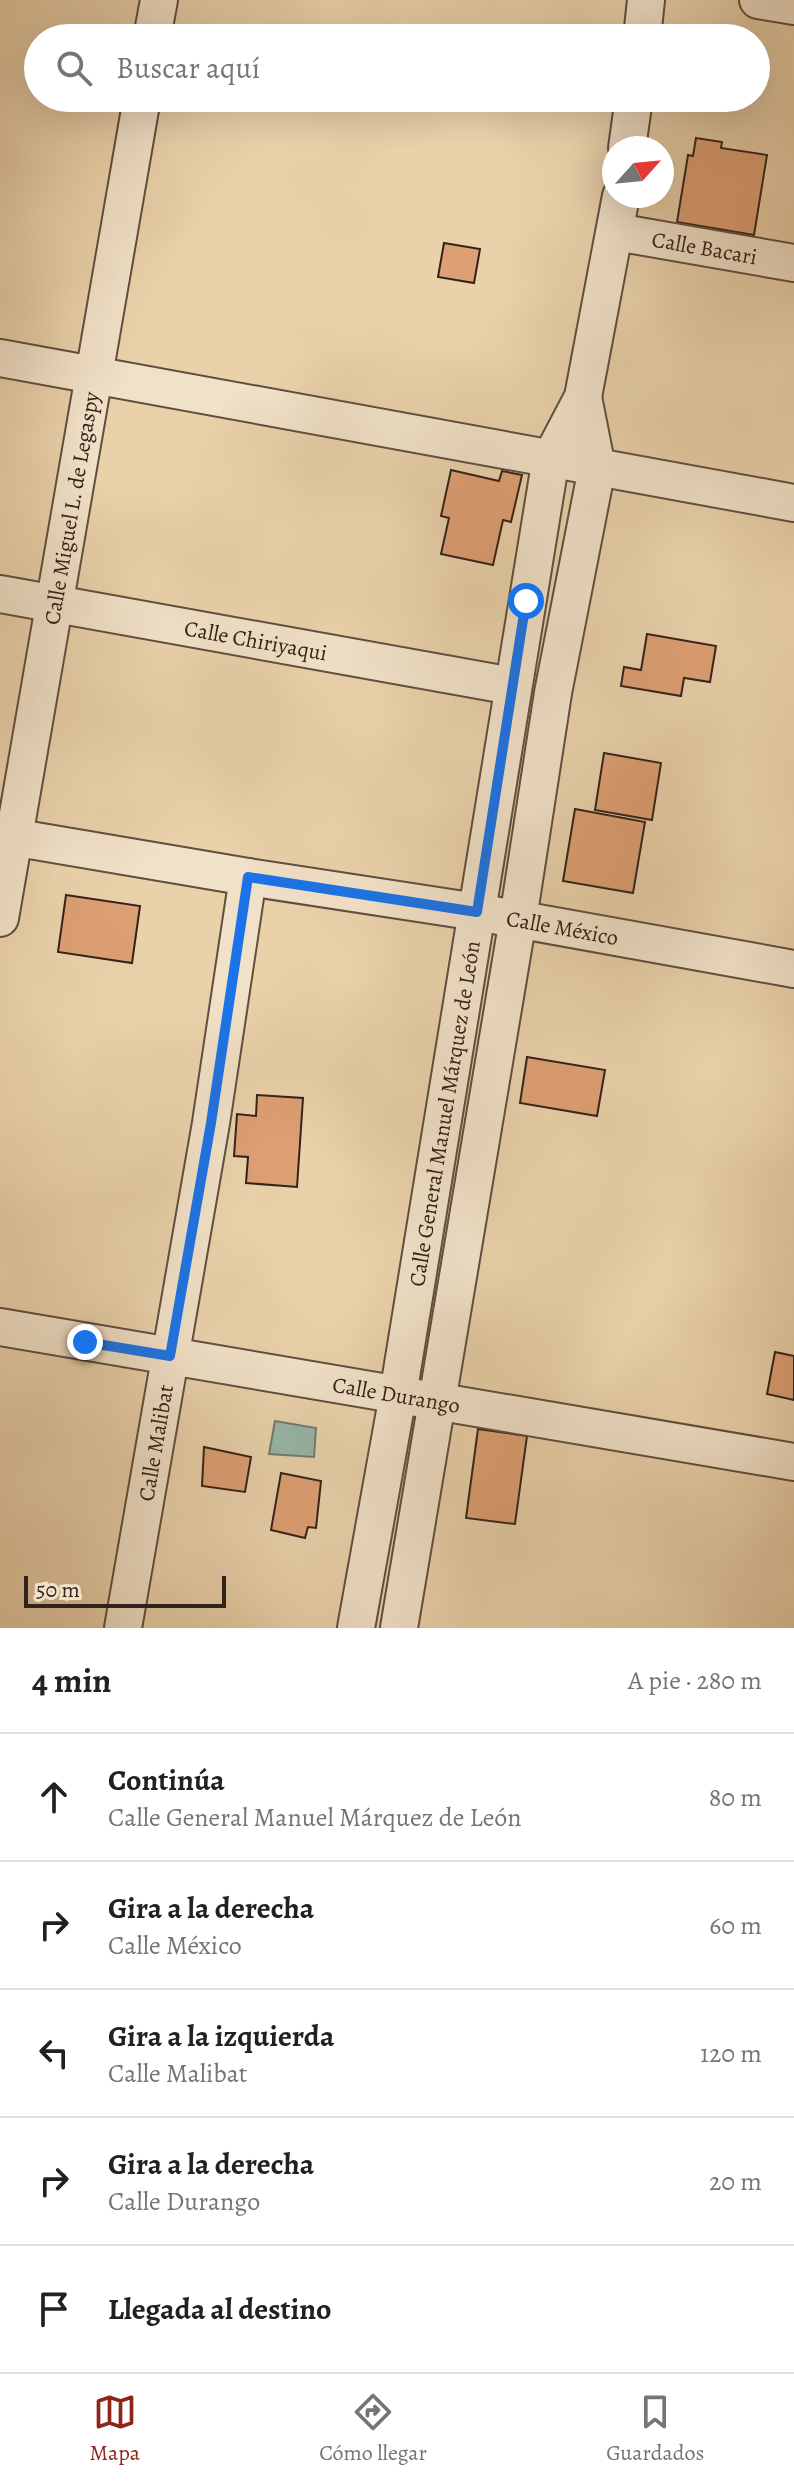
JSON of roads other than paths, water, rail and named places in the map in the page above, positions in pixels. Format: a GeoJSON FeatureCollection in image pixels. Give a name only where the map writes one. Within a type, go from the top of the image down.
{"type":"FeatureCollection","features":[{"type":"Feature","properties":{"kind":"street"},"geometry":{"type":"LineString","coordinates":[[155,24],[159,0]]}},
{"type":"Feature","properties":{"kind":"street"},"geometry":{"type":"LineString","coordinates":[[643,24],[646,0]]}},
{"type":"Feature","properties":{"kind":"street"},"geometry":{"type":"LineString","coordinates":[[758,0],[794,6]]}},
{"type":"Feature","properties":{"kind":"street","name":"Calle Miguel L. de Legaspy"},"geometry":{"type":"LineString","coordinates":[[0,918],[7,836],[54,605],[140,112]]}},
{"type":"Feature","properties":{"kind":"street"},"geometry":{"type":"LineString","coordinates":[[629,136],[632,112]]}},
{"type":"Feature","properties":{"kind":"street"},"geometry":{"type":"LineString","coordinates":[[597,468],[583,397],[619,208]]}},
{"type":"Feature","properties":{"kind":"street","name":"Calle Bacari"},"geometry":{"type":"LineString","coordinates":[[616,232],[794,263]]}},
{"type":"Feature","properties":{"kind":"street"},"geometry":{"type":"LineString","coordinates":[[0,358],[794,503]]}},
{"type":"Feature","properties":{"kind":"street","name":"Calle General Manuel Márquez de León"},"geometry":{"type":"LineString","coordinates":[[356,1628],[398,1395],[551,458],[583,397]]}},
{"type":"Feature","properties":{"kind":"street","name":"Calle General Manuel Márquez de León"},"geometry":{"type":"LineString","coordinates":[[399,1628],[553,693],[597,468]]}},
{"type":"Feature","properties":{"kind":"street","name":"Calle Chiriyaqui"},"geometry":{"type":"LineString","coordinates":[[0,594],[512,686]]}},
{"type":"Feature","properties":{"kind":"street","name":"Calle México"},"geometry":{"type":"LineString","coordinates":[[7,836],[477,912],[794,969]]}},
{"type":"Feature","properties":{"kind":"street","name":"Calle Malibat"},"geometry":{"type":"LineString","coordinates":[[123,1628],[211,1123],[248,877]]}},
{"type":"Feature","properties":{"kind":"street","name":"Calle Durango"},"geometry":{"type":"LineString","coordinates":[[0,1327],[794,1462]]}}]}
